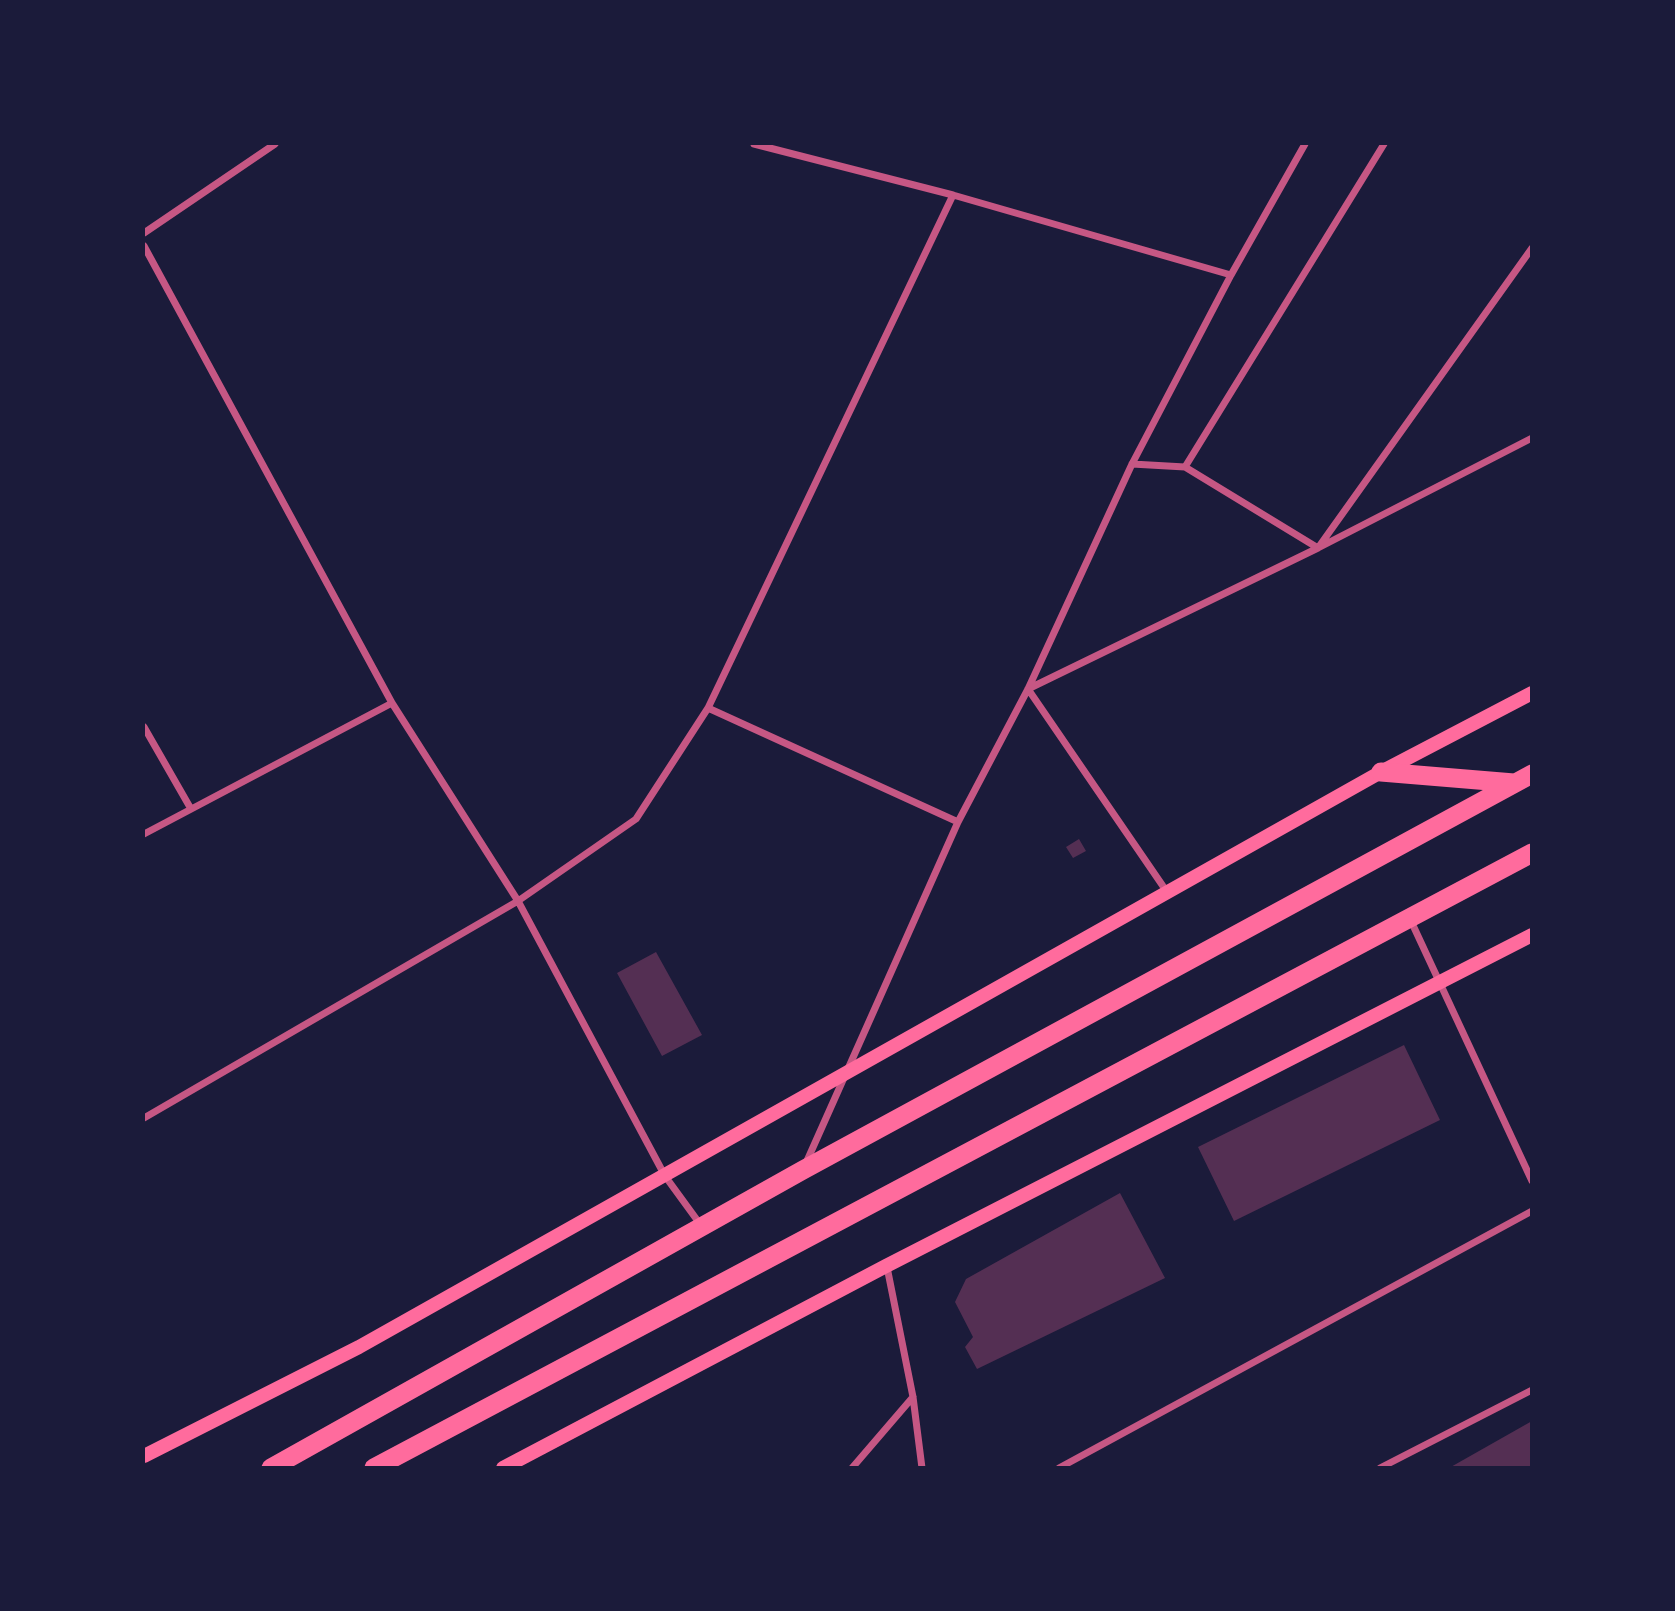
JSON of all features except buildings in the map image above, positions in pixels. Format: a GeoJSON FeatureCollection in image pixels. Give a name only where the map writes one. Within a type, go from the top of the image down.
{"type":"FeatureCollection","features":[{"type":"Feature","properties":{"kind":"highway"},"geometry":{"type":"LineString","coordinates":[[1381,772],[1523,778]]}},
{"type":"Feature","properties":{"kind":"highway"},"geometry":{"type":"LineString","coordinates":[[251,1468],[276,1465],[803,1170],[1523,778]]}},
{"type":"Feature","properties":{"kind":"highway"},"geometry":{"type":"LineString","coordinates":[[374,1468],[1531,853]]}},
{"type":"Feature","properties":{"kind":"main road"},"geometry":{"type":"LineString","coordinates":[[144,1456],[359,1347],[1381,772],[1531,693]]}},
{"type":"Feature","properties":{"kind":"main road"},"geometry":{"type":"LineString","coordinates":[[503,1468],[886,1266],[1531,935]]}},
{"type":"Feature","properties":{"kind":"street"},"geometry":{"type":"LineString","coordinates":[[144,233],[275,144]]}},
{"type":"Feature","properties":{"kind":"street"},"geometry":{"type":"LineString","coordinates":[[754,144],[953,195],[1231,275]]}},
{"type":"Feature","properties":{"kind":"street"},"geometry":{"type":"LineString","coordinates":[[803,1170],[958,821],[1028,690],[1132,464],[1231,275],[1305,144]]}},
{"type":"Feature","properties":{"kind":"street"},"geometry":{"type":"LineString","coordinates":[[1185,467],[1384,144]]}},
{"type":"Feature","properties":{"kind":"street"},"geometry":{"type":"LineString","coordinates":[[144,1118],[518,901],[636,819],[708,708],[953,195]]}},
{"type":"Feature","properties":{"kind":"street"},"geometry":{"type":"LineString","coordinates":[[144,246],[392,703],[518,901],[665,1176],[703,1228]]}},
{"type":"Feature","properties":{"kind":"street"},"geometry":{"type":"LineString","coordinates":[[1318,548],[1531,248]]}},
{"type":"Feature","properties":{"kind":"street"},"geometry":{"type":"LineString","coordinates":[[1028,690],[1318,548],[1531,438]]}},
{"type":"Feature","properties":{"kind":"street"},"geometry":{"type":"LineString","coordinates":[[1132,464],[1185,467],[1318,548]]}},
{"type":"Feature","properties":{"kind":"street"},"geometry":{"type":"LineString","coordinates":[[1028,690],[1167,893]]}},
{"type":"Feature","properties":{"kind":"street"},"geometry":{"type":"LineString","coordinates":[[144,834],[392,703]]}},
{"type":"Feature","properties":{"kind":"street"},"geometry":{"type":"LineString","coordinates":[[708,708],[958,821]]}},
{"type":"Feature","properties":{"kind":"street"},"geometry":{"type":"LineString","coordinates":[[144,727],[191,809]]}},
{"type":"Feature","properties":{"kind":"street"},"geometry":{"type":"LineString","coordinates":[[1409,918],[1531,1181]]}},
{"type":"Feature","properties":{"kind":"street"},"geometry":{"type":"LineString","coordinates":[[1059,1468],[1531,1211]]}},
{"type":"Feature","properties":{"kind":"street"},"geometry":{"type":"LineString","coordinates":[[886,1266],[913,1397],[922,1468]]}},
{"type":"Feature","properties":{"kind":"street"},"geometry":{"type":"LineString","coordinates":[[1380,1468],[1531,1390]]}},
{"type":"Feature","properties":{"kind":"street"},"geometry":{"type":"LineString","coordinates":[[852,1466],[913,1397]]}}]}
